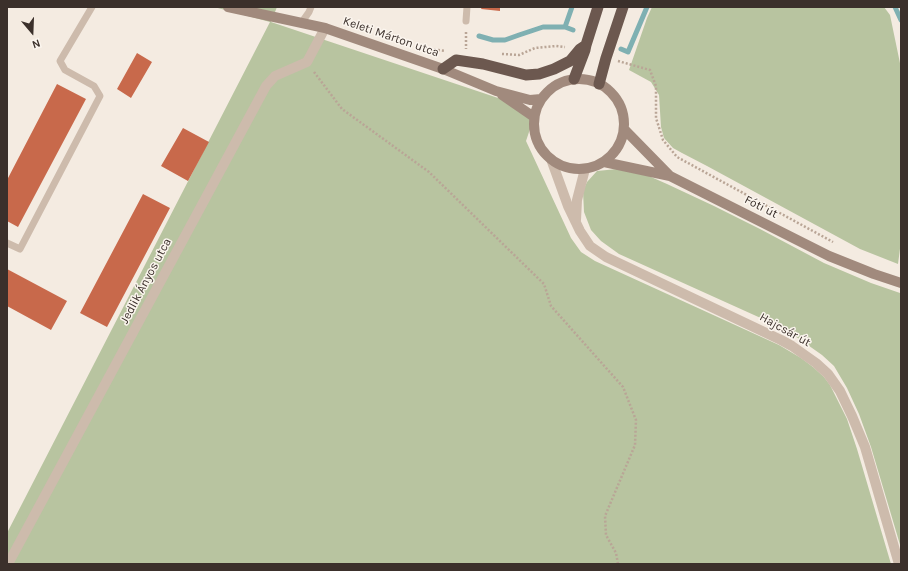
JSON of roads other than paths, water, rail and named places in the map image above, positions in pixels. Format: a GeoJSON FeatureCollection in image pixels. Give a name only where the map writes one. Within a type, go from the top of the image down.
{"type":"FeatureCollection","features":[{"type":"Feature","properties":{"kind":"highway"},"geometry":{"type":"LineString","coordinates":[[443,69],[456,60],[483,64],[526,75],[539,74],[554,70],[570,61],[583,47],[598,7]]}},
{"type":"Feature","properties":{"kind":"highway"},"geometry":{"type":"LineString","coordinates":[[599,84],[623,7]]}},
{"type":"Feature","properties":{"kind":"highway"},"geometry":{"type":"LineString","coordinates":[[574,80],[585,50],[583,47]]}},
{"type":"Feature","properties":{"kind":"main road","name":"Keleti Márton utca"},"geometry":{"type":"LineString","coordinates":[[228,7],[325,28],[443,69],[496,91],[530,100],[541,99]]}},
{"type":"Feature","properties":{"kind":"main road"},"geometry":{"type":"LineString","coordinates":[[574,80],[587,80],[599,84],[612,93],[621,106],[624,129],[619,146],[613,155],[604,162],[592,168],[572,169],[564,167],[551,159],[543,151],[535,135],[534,117],[537,108],[541,99],[550,90],[561,83],[574,80]]}},
{"type":"Feature","properties":{"kind":"main road","name":"Keleti Márton utca"},"geometry":{"type":"LineString","coordinates":[[496,91],[534,117]]}},
{"type":"Feature","properties":{"kind":"main road","name":"Fóti út"},"geometry":{"type":"LineString","coordinates":[[624,129],[670,176],[828,256],[900,283]]}},
{"type":"Feature","properties":{"kind":"main road"},"geometry":{"type":"LineString","coordinates":[[604,162],[670,176]]}},
{"type":"Feature","properties":{"kind":"street","name":"Jedlik Ányos utca"},"geometry":{"type":"LineString","coordinates":[[8,564],[266,86],[275,76],[307,62],[325,28]]}},
{"type":"Feature","properties":{"kind":"street","name":"Hajcsár út"},"geometry":{"type":"LineString","coordinates":[[551,159],[568,206],[580,231],[590,246],[606,257],[781,340],[816,363],[828,374],[840,391],[865,447],[899,564]]}},
{"type":"Feature","properties":{"kind":"street"},"geometry":{"type":"LineString","coordinates":[[576,222],[577,200],[585,169]]}},
{"type":"Feature","properties":{"kind":"lane"},"geometry":{"type":"LineString","coordinates":[[7,243],[20,250],[100,96],[94,86],[65,70],[60,61],[92,7]]}},
{"type":"Feature","properties":{"kind":"lane"},"geometry":{"type":"LineString","coordinates":[[302,22],[311,7]]}},
{"type":"Feature","properties":{"kind":"lane"},"geometry":{"type":"LineString","coordinates":[[466,21],[467,7]]}},
{"type":"Feature","properties":{"kind":"waterway"},"geometry":{"type":"LineString","coordinates":[[479,36],[493,40],[505,40],[543,27],[565,27],[572,7]]}},
{"type":"Feature","properties":{"kind":"waterway"},"geometry":{"type":"LineString","coordinates":[[621,49],[628,52],[647,7]]}},
{"type":"Feature","properties":{"kind":"waterway"},"geometry":{"type":"LineString","coordinates":[[895,7],[901,20]]}},
{"type":"Feature","properties":{"kind":"waterway"},"geometry":{"type":"LineString","coordinates":[[565,27],[573,30]]}}]}
